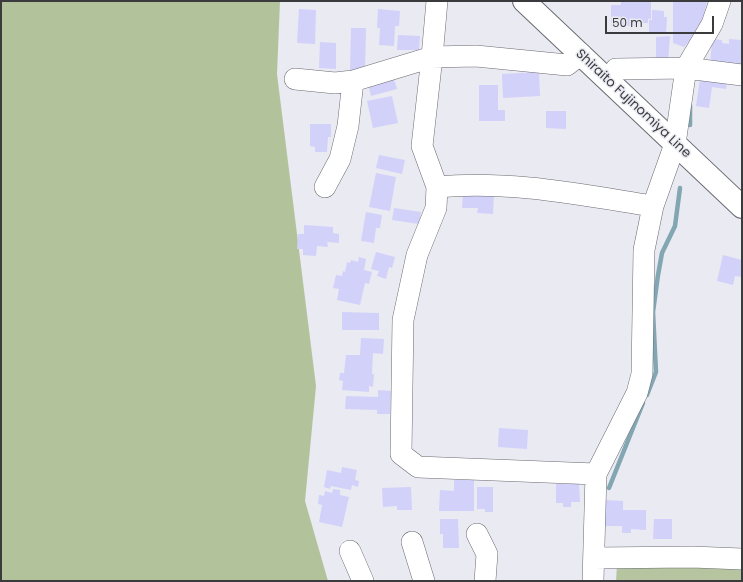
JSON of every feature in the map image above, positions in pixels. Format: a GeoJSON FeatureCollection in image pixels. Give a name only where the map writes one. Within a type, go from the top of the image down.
{"type":"FeatureCollection","features":[{"type":"Feature","properties":{"kind":"main road","name":"Shiraito Fujinomiya Line"},"geometry":{"type":"LineString","coordinates":[[524,1],[742,207]]}},
{"type":"Feature","properties":{"kind":"street"},"geometry":{"type":"LineString","coordinates":[[437,1],[422,146],[437,186],[436,208],[417,255],[403,320],[401,454],[418,467],[596,474]]}},
{"type":"Feature","properties":{"kind":"street"},"geometry":{"type":"LineString","coordinates":[[593,581],[596,474],[637,393],[642,374],[644,250],[654,206],[675,144],[686,68],[712,24],[720,1]]}},
{"type":"Feature","properties":{"kind":"street"},"geometry":{"type":"LineString","coordinates":[[295,79],[335,83],[353,81],[432,57],[476,56],[567,65],[581,54]]}},
{"type":"Feature","properties":{"kind":"street"},"geometry":{"type":"LineString","coordinates":[[609,81],[616,69],[686,68],[742,75]]}},
{"type":"Feature","properties":{"kind":"street"},"geometry":{"type":"LineString","coordinates":[[325,187],[340,159],[348,126],[353,81]]}},
{"type":"Feature","properties":{"kind":"street"},"geometry":{"type":"LineString","coordinates":[[437,186],[467,184],[501,185],[654,206]]}},
{"type":"Feature","properties":{"kind":"street"},"geometry":{"type":"LineString","coordinates":[[477,534],[487,554],[485,581]]}},
{"type":"Feature","properties":{"kind":"street"},"geometry":{"type":"LineString","coordinates":[[412,542],[424,581]]}},
{"type":"Feature","properties":{"kind":"street"},"geometry":{"type":"LineString","coordinates":[[350,551],[363,581]]}},
{"type":"Feature","properties":{"kind":"street"},"geometry":{"type":"LineString","coordinates":[[594,558],[692,557],[742,559]]}},
{"type":"Feature","properties":{"kind":"green space"},"geometry":{"type":"Polygon","coordinates":[[[1,1],[280,1],[277,74],[316,386],[305,501],[328,581],[1,581],[1,1]]]}},
{"type":"Feature","properties":{"kind":"green space"},"geometry":{"type":"Polygon","coordinates":[[[617,565],[742,565],[742,581],[616,581],[617,565]]]}},
{"type":"Feature","properties":{"kind":"building"},"geometry":{"type":"Polygon","coordinates":[[[673,1],[707,1],[701,26],[697,26],[699,29],[684,47],[673,43],[673,1]]]}},
{"type":"Feature","properties":{"kind":"building"},"geometry":{"type":"Polygon","coordinates":[[[621,2],[651,2],[651,19],[648,19],[648,23],[637,23],[637,26],[611,26],[611,5],[621,5],[621,2]]]}},
{"type":"Feature","properties":{"kind":"building"},"geometry":{"type":"Polygon","coordinates":[[[299,9],[316,10],[315,44],[297,43],[299,9]]]}},
{"type":"Feature","properties":{"kind":"building"},"geometry":{"type":"Polygon","coordinates":[[[378,9],[400,11],[399,26],[395,26],[394,46],[379,45],[380,28],[377,28],[378,9]]]}},
{"type":"Feature","properties":{"kind":"building"},"geometry":{"type":"Polygon","coordinates":[[[652,10],[664,11],[664,17],[667,17],[666,33],[649,33],[649,20],[652,20],[652,10]]]}},
{"type":"Feature","properties":{"kind":"building"},"geometry":{"type":"Polygon","coordinates":[[[351,28],[366,28],[365,71],[350,71],[351,28]]]}},
{"type":"Feature","properties":{"kind":"building"},"geometry":{"type":"Polygon","coordinates":[[[398,35],[420,36],[419,50],[397,50],[398,35]]]}},
{"type":"Feature","properties":{"kind":"building"},"geometry":{"type":"Polygon","coordinates":[[[670,36],[668,62],[656,62],[656,37],[670,36]]]}},
{"type":"Feature","properties":{"kind":"building"},"geometry":{"type":"Polygon","coordinates":[[[712,39],[722,40],[722,43],[729,44],[729,39],[742,40],[742,67],[710,67],[712,39]]]}},
{"type":"Feature","properties":{"kind":"building"},"geometry":{"type":"Polygon","coordinates":[[[320,42],[336,43],[336,69],[319,68],[320,42]]]}},
{"type":"Feature","properties":{"kind":"building"},"geometry":{"type":"Polygon","coordinates":[[[539,72],[540,96],[503,98],[502,74],[539,72]]]}},
{"type":"Feature","properties":{"kind":"building"},"geometry":{"type":"Polygon","coordinates":[[[393,76],[397,89],[371,96],[368,83],[393,76]]]}},
{"type":"Feature","properties":{"kind":"building"},"geometry":{"type":"Polygon","coordinates":[[[700,79],[727,82],[726,89],[712,87],[709,108],[696,106],[700,79]]]}},
{"type":"Feature","properties":{"kind":"building"},"geometry":{"type":"Polygon","coordinates":[[[479,85],[498,85],[498,110],[505,110],[505,121],[479,121],[479,85]]]}},
{"type":"Feature","properties":{"kind":"building"},"geometry":{"type":"Polygon","coordinates":[[[392,96],[398,123],[373,128],[367,101],[392,96]]]}},
{"type":"Feature","properties":{"kind":"building"},"geometry":{"type":"Polygon","coordinates":[[[546,111],[566,111],[566,129],[546,128],[546,111]]]}},
{"type":"Feature","properties":{"kind":"building"},"geometry":{"type":"Polygon","coordinates":[[[310,124],[331,124],[331,137],[328,137],[327,152],[315,152],[315,147],[310,146],[310,124]]]}},
{"type":"Feature","properties":{"kind":"building"},"geometry":{"type":"Polygon","coordinates":[[[379,155],[405,160],[402,174],[376,168],[379,155]]]}},
{"type":"Feature","properties":{"kind":"building"},"geometry":{"type":"Polygon","coordinates":[[[376,173],[396,177],[390,211],[369,207],[376,173]]]}},
{"type":"Feature","properties":{"kind":"building"},"geometry":{"type":"Polygon","coordinates":[[[463,192],[494,193],[493,214],[477,213],[478,208],[462,208],[463,192]]]}},
{"type":"Feature","properties":{"kind":"building"},"geometry":{"type":"Polygon","coordinates":[[[394,208],[421,212],[419,224],[392,220],[394,208]]]}},
{"type":"Feature","properties":{"kind":"building"},"geometry":{"type":"Polygon","coordinates":[[[366,212],[382,215],[380,228],[376,228],[374,243],[361,241],[366,212]]]}},
{"type":"Feature","properties":{"kind":"building"},"geometry":{"type":"Polygon","coordinates":[[[304,225],[333,227],[333,233],[339,234],[339,243],[327,242],[328,247],[317,246],[316,256],[303,255],[303,249],[297,249],[298,234],[304,234],[304,225]]]}},
{"type":"Feature","properties":{"kind":"building"},"geometry":{"type":"Polygon","coordinates":[[[376,252],[395,257],[392,268],[389,267],[386,279],[377,276],[379,271],[371,269],[376,252]]]}},
{"type":"Feature","properties":{"kind":"building"},"geometry":{"type":"Polygon","coordinates":[[[723,255],[742,260],[742,277],[735,276],[733,285],[717,281],[723,255]]]}},
{"type":"Feature","properties":{"kind":"building"},"geometry":{"type":"Polygon","coordinates":[[[359,257],[366,259],[364,270],[372,272],[369,284],[365,283],[360,305],[337,300],[339,289],[333,288],[336,275],[342,276],[343,271],[345,272],[347,262],[350,263],[351,260],[358,262],[359,257]]]}},
{"type":"Feature","properties":{"kind":"building"},"geometry":{"type":"Polygon","coordinates":[[[342,312],[379,313],[379,330],[342,330],[342,312]]]}},
{"type":"Feature","properties":{"kind":"building"},"geometry":{"type":"Polygon","coordinates":[[[361,338],[384,339],[383,354],[373,353],[373,387],[369,386],[369,392],[342,390],[343,381],[339,380],[340,373],[344,373],[346,355],[360,355],[361,338]]]}},
{"type":"Feature","properties":{"kind":"building"},"geometry":{"type":"Polygon","coordinates":[[[378,390],[391,391],[390,414],[377,414],[377,410],[345,409],[346,396],[378,397],[378,390]]]}},
{"type":"Feature","properties":{"kind":"building"},"geometry":{"type":"Polygon","coordinates":[[[499,428],[528,430],[527,449],[498,447],[499,428]]]}},
{"type":"Feature","properties":{"kind":"building"},"geometry":{"type":"Polygon","coordinates":[[[342,467],[357,470],[355,480],[359,481],[358,487],[352,485],[351,490],[331,486],[330,489],[324,487],[327,470],[341,473],[342,467]]]}},
{"type":"Feature","properties":{"kind":"building"},"geometry":{"type":"Polygon","coordinates":[[[454,480],[474,480],[474,511],[439,511],[440,490],[454,491],[454,480]]]}},
{"type":"Feature","properties":{"kind":"building"},"geometry":{"type":"Polygon","coordinates":[[[556,484],[579,484],[580,502],[571,502],[571,507],[563,507],[563,503],[556,503],[556,484]]]}},
{"type":"Feature","properties":{"kind":"building"},"geometry":{"type":"Polygon","coordinates":[[[411,487],[412,510],[397,510],[397,506],[383,507],[382,488],[411,487]]]}},
{"type":"Feature","properties":{"kind":"building"},"geometry":{"type":"Polygon","coordinates":[[[477,487],[493,487],[493,512],[485,512],[485,509],[477,509],[477,487]]]}},
{"type":"Feature","properties":{"kind":"building"},"geometry":{"type":"Polygon","coordinates":[[[333,489],[340,490],[340,495],[349,497],[342,527],[319,522],[322,505],[318,504],[319,495],[324,496],[325,491],[332,493],[333,489]]]}},
{"type":"Feature","properties":{"kind":"building"},"geometry":{"type":"Polygon","coordinates":[[[604,500],[623,501],[623,510],[646,510],[646,530],[631,529],[631,533],[622,533],[622,526],[603,526],[604,500]]]}},
{"type":"Feature","properties":{"kind":"building"},"geometry":{"type":"Polygon","coordinates":[[[440,519],[458,519],[459,548],[443,548],[443,534],[440,534],[440,519]]]}},
{"type":"Feature","properties":{"kind":"building"},"geometry":{"type":"Polygon","coordinates":[[[654,519],[672,519],[672,539],[653,539],[654,519]]]}},
{"type":"Feature","properties":{"kind":"waterway"},"geometry":{"type":"LineString","coordinates":[[690,105],[690,125]]}},
{"type":"Feature","properties":{"kind":"waterway"},"geometry":{"type":"LineString","coordinates":[[647,395],[656,372],[653,312],[658,275],[662,253],[675,226],[680,188]]}},
{"type":"Feature","properties":{"kind":"waterway"},"geometry":{"type":"LineString","coordinates":[[609,488],[643,403]]}}]}
